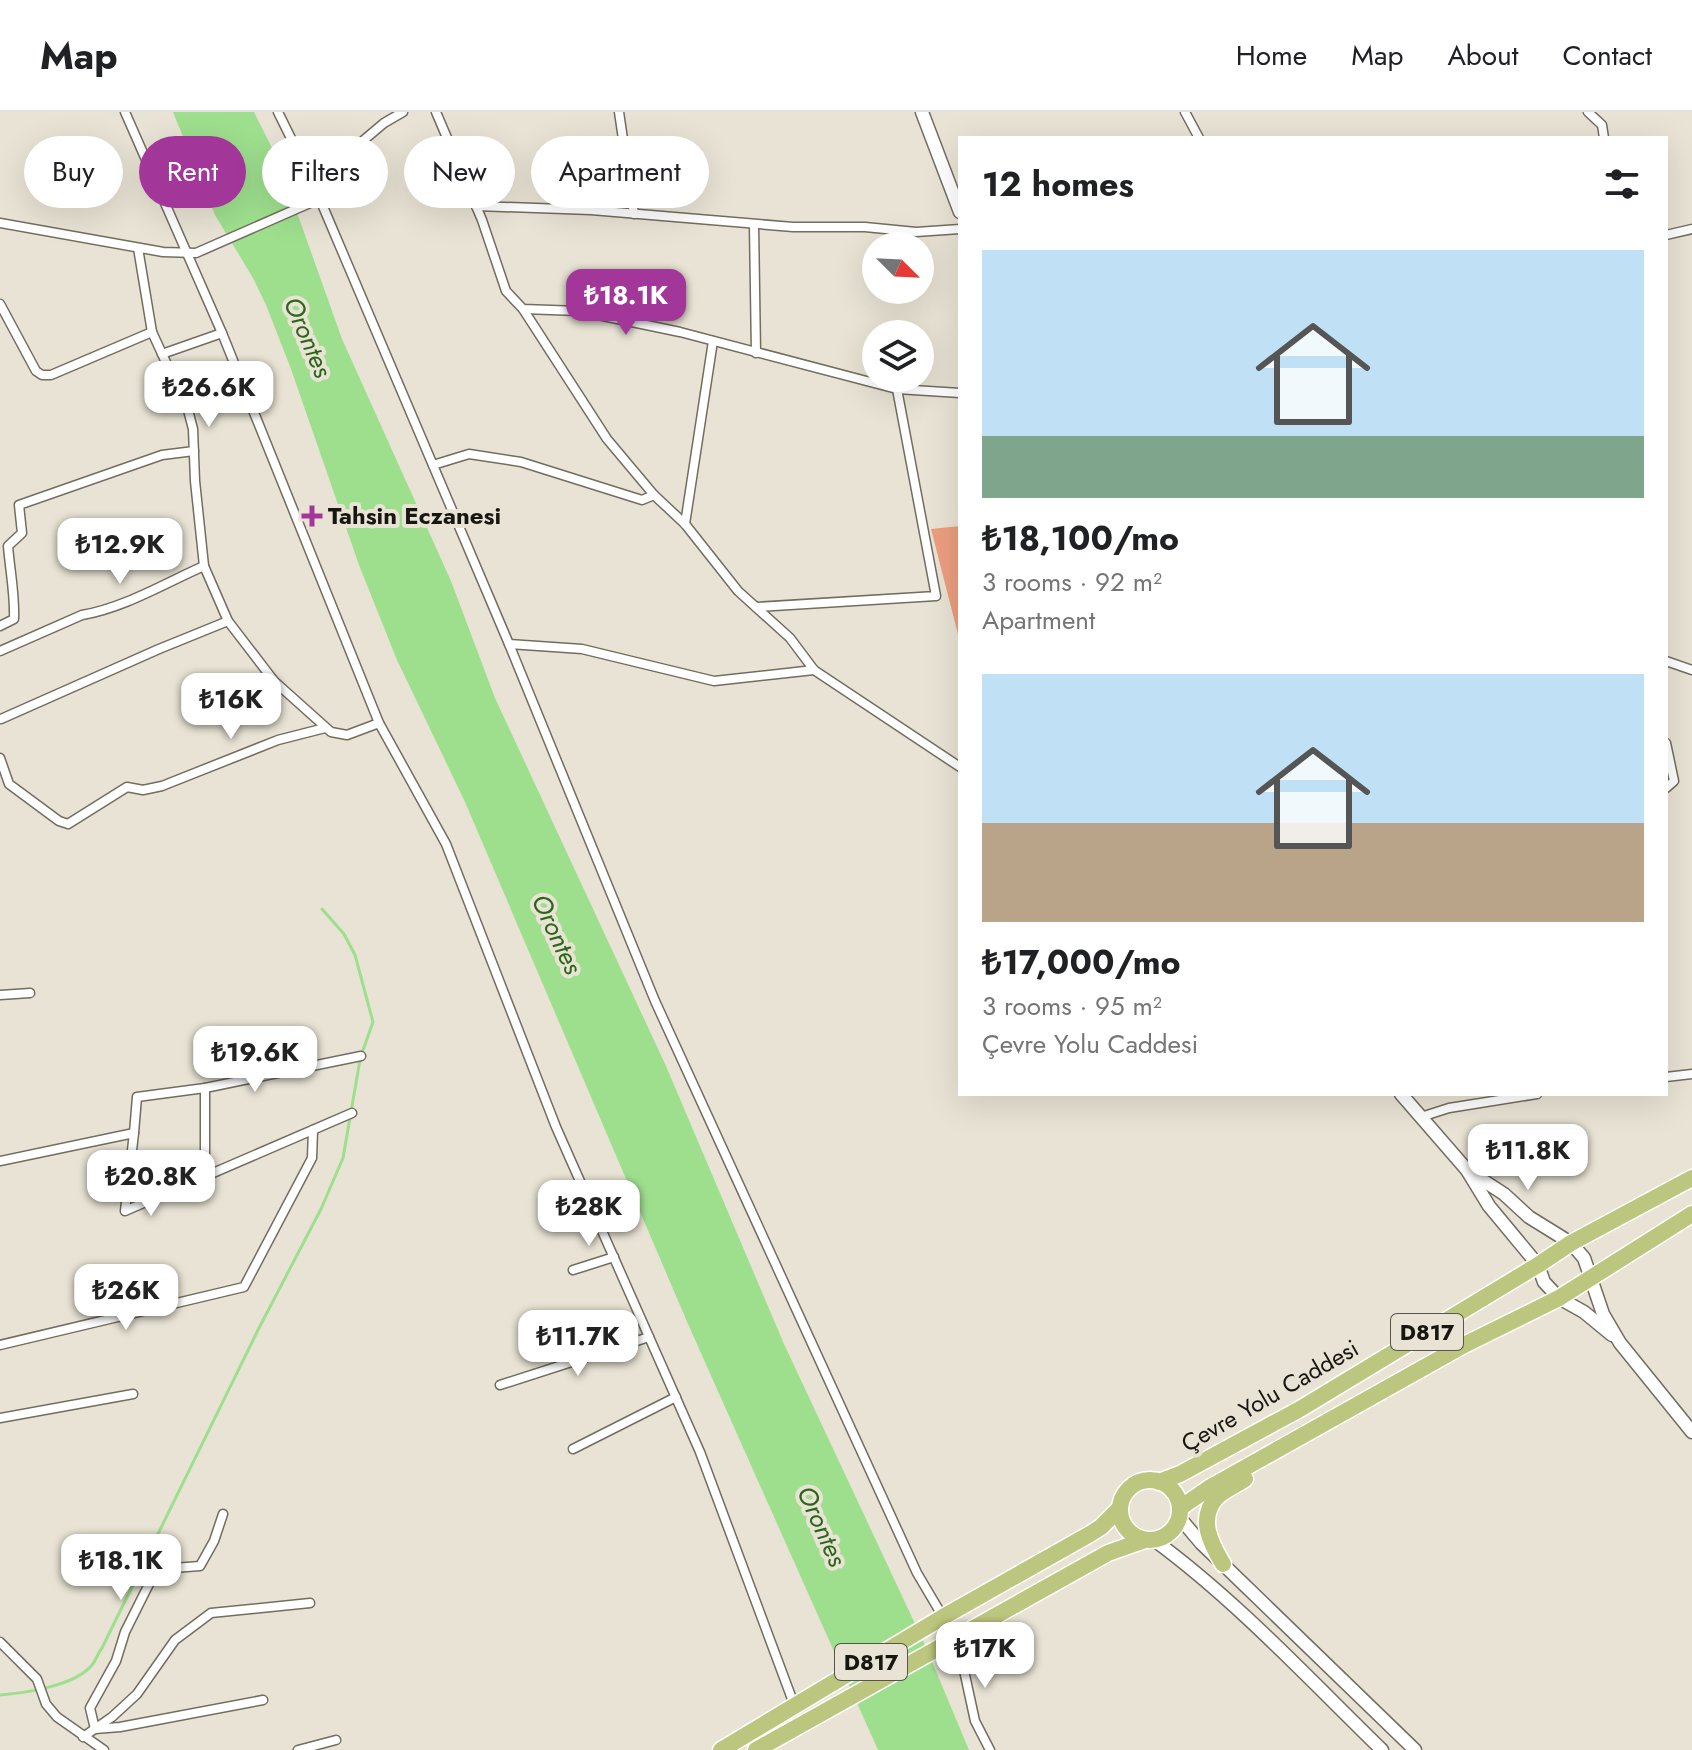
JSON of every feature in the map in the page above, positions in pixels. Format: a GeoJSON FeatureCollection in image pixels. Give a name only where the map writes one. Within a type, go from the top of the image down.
{"type":"FeatureCollection","features":[{"type":"Feature","properties":{"kind":"highway","name":"Çevre Yolu Caddesi"},"geometry":{"type":"LineString","coordinates":[[721,1750],[1101,1527],[1120,1508],[1126,1491],[1133,1485],[1141,1481],[1159,1482],[1180,1474],[1300,1409],[1571,1243],[1692,1178]]}},
{"type":"Feature","properties":{"kind":"highway","name":"Çevre Yolu Caddesi"},"geometry":{"type":"LineString","coordinates":[[756,1750],[1108,1553],[1170,1532],[1179,1513],[1209,1488],[1464,1345],[1559,1298],[1692,1214]]}},
{"type":"Feature","properties":{"kind":"highway"},"geometry":{"type":"LineString","coordinates":[[1223,1564],[1211,1545],[1207,1531],[1210,1507],[1218,1496],[1253,1471],[1262,1458]]}},
{"type":"Feature","properties":{"kind":"highway"},"geometry":{"type":"LineString","coordinates":[[1159,1482],[1173,1492],[1179,1513]]}},
{"type":"Feature","properties":{"kind":"highway"},"geometry":{"type":"LineString","coordinates":[[1120,1508],[1120,1517],[1129,1532],[1150,1540]]}},
{"type":"Feature","properties":{"kind":"street"},"geometry":{"type":"LineString","coordinates":[[125,112],[190,254],[379,723],[446,844],[556,1127],[700,1452],[802,1703]]}},
{"type":"Feature","properties":{"kind":"street"},"geometry":{"type":"LineString","coordinates":[[278,112],[289,136]]}},
{"type":"Feature","properties":{"kind":"street"},"geometry":{"type":"LineString","coordinates":[[368,136],[391,115],[403,112]]}},
{"type":"Feature","properties":{"kind":"street"},"geometry":{"type":"LineString","coordinates":[[436,112],[446,136]]}},
{"type":"Feature","properties":{"kind":"street"},"geometry":{"type":"LineString","coordinates":[[619,112],[634,214]]}},
{"type":"Feature","properties":{"kind":"street"},"geometry":{"type":"LineString","coordinates":[[922,112],[958,202]]}},
{"type":"Feature","properties":{"kind":"street"},"geometry":{"type":"LineString","coordinates":[[1185,112],[1198,136]]}},
{"type":"Feature","properties":{"kind":"street"},"geometry":{"type":"LineString","coordinates":[[1588,112],[1602,125],[1604,136]]}},
{"type":"Feature","properties":{"kind":"street"},"geometry":{"type":"LineString","coordinates":[[0,223],[138,248],[190,254],[298,208]]}},
{"type":"Feature","properties":{"kind":"street"},"geometry":{"type":"LineString","coordinates":[[322,208],[509,644],[655,1001],[938,1620]]}},
{"type":"Feature","properties":{"kind":"street"},"geometry":{"type":"LineString","coordinates":[[477,208],[506,291],[523,309],[607,439],[654,495],[685,524],[738,591],[790,638],[814,670],[958,766]]}},
{"type":"Feature","properties":{"kind":"street"},"geometry":{"type":"LineString","coordinates":[[515,208],[634,214],[754,225],[865,227],[916,232],[958,229]]}},
{"type":"Feature","properties":{"kind":"street"},"geometry":{"type":"LineString","coordinates":[[754,225],[756,353]]}},
{"type":"Feature","properties":{"kind":"street"},"geometry":{"type":"LineString","coordinates":[[1668,235],[1692,229]]}},
{"type":"Feature","properties":{"kind":"street"},"geometry":{"type":"LineString","coordinates":[[138,248],[152,332],[188,410],[204,566],[228,621],[274,681],[325,728],[347,735],[379,723]]}},
{"type":"Feature","properties":{"kind":"street"},"geometry":{"type":"LineString","coordinates":[[0,304],[36,371],[42,375],[51,375],[152,332]]}},
{"type":"Feature","properties":{"kind":"street"},"geometry":{"type":"LineString","coordinates":[[523,309],[579,311],[713,341],[862,380]]}},
{"type":"Feature","properties":{"kind":"street"},"geometry":{"type":"LineString","coordinates":[[162,354],[222,333]]}},
{"type":"Feature","properties":{"kind":"street"},"geometry":{"type":"LineString","coordinates":[[685,524],[713,341]]}},
{"type":"Feature","properties":{"kind":"street"},"geometry":{"type":"LineString","coordinates":[[188,410],[244,388]]}},
{"type":"Feature","properties":{"kind":"street"},"geometry":{"type":"LineString","coordinates":[[934,391],[958,393]]}},
{"type":"Feature","properties":{"kind":"street"},"geometry":{"type":"LineString","coordinates":[[756,607],[936,596],[898,392]]}},
{"type":"Feature","properties":{"kind":"street"},"geometry":{"type":"LineString","coordinates":[[0,626],[14,619],[15,594],[11,584],[8,546],[22,533],[19,505],[162,455],[194,451]]}},
{"type":"Feature","properties":{"kind":"street"},"geometry":{"type":"LineString","coordinates":[[433,465],[469,454],[521,462],[642,500],[654,495]]}},
{"type":"Feature","properties":{"kind":"street"},"geometry":{"type":"LineString","coordinates":[[0,651],[204,566]]}},
{"type":"Feature","properties":{"kind":"street"},"geometry":{"type":"LineString","coordinates":[[1,719],[228,621]]}},
{"type":"Feature","properties":{"kind":"street"},"geometry":{"type":"LineString","coordinates":[[509,644],[582,649],[714,681],[814,670]]}},
{"type":"Feature","properties":{"kind":"street"},"geometry":{"type":"LineString","coordinates":[[1668,662],[1692,670]]}},
{"type":"Feature","properties":{"kind":"street"},"geometry":{"type":"LineString","coordinates":[[0,758],[9,784],[59,821],[68,824],[127,787],[143,790],[162,786],[278,740],[325,728]]}},
{"type":"Feature","properties":{"kind":"street"},"geometry":{"type":"LineString","coordinates":[[1668,752],[1674,781],[1668,786]]}},
{"type":"Feature","properties":{"kind":"street"},"geometry":{"type":"LineString","coordinates":[[0,995],[30,993]]}},
{"type":"Feature","properties":{"kind":"street"},"geometry":{"type":"LineString","coordinates":[[352,1113],[125,1211],[137,1097],[205,1088],[361,1056]]}},
{"type":"Feature","properties":{"kind":"street"},"geometry":{"type":"LineString","coordinates":[[1668,1077],[1692,1074]]}},
{"type":"Feature","properties":{"kind":"street"},"geometry":{"type":"LineString","coordinates":[[205,1088],[205,1177]]}},
{"type":"Feature","properties":{"kind":"street"},"geometry":{"type":"LineString","coordinates":[[1403,1096],[1467,1170],[1489,1206],[1538,1265],[1544,1282],[1559,1298],[1584,1312],[1620,1343]]}},
{"type":"Feature","properties":{"kind":"street"},"geometry":{"type":"LineString","coordinates":[[1421,1117],[1449,1108],[1524,1096]]}},
{"type":"Feature","properties":{"kind":"street"},"geometry":{"type":"LineString","coordinates":[[0,1345],[244,1287],[312,1158],[313,1130]]}},
{"type":"Feature","properties":{"kind":"street"},"geometry":{"type":"LineString","coordinates":[[0,1161],[134,1133]]}},
{"type":"Feature","properties":{"kind":"street"},"geometry":{"type":"LineString","coordinates":[[1467,1170],[1504,1194],[1529,1217],[1571,1243],[1584,1258],[1603,1314],[1620,1343],[1692,1432]]}},
{"type":"Feature","properties":{"kind":"street"},"geometry":{"type":"LineString","coordinates":[[573,1270],[614,1257]]}},
{"type":"Feature","properties":{"kind":"street"},"geometry":{"type":"LineString","coordinates":[[500,1385],[649,1337]]}},
{"type":"Feature","properties":{"kind":"street"},"geometry":{"type":"LineString","coordinates":[[0,1418],[133,1394]]}},
{"type":"Feature","properties":{"kind":"street"},"geometry":{"type":"LineString","coordinates":[[573,1449],[676,1397]]}},
{"type":"Feature","properties":{"kind":"street"},"geometry":{"type":"LineString","coordinates":[[1179,1513],[1223,1564],[1415,1750]]}},
{"type":"Feature","properties":{"kind":"street"},"geometry":{"type":"LineString","coordinates":[[95,1729],[90,1708],[116,1661],[125,1632],[153,1576],[160,1569],[200,1566],[214,1541],[223,1514]]}},
{"type":"Feature","properties":{"kind":"street"},"geometry":{"type":"LineString","coordinates":[[1150,1540],[1178,1558],[1236,1609],[1382,1750]]}},
{"type":"Feature","properties":{"kind":"street"},"geometry":{"type":"LineString","coordinates":[[83,1737],[112,1717],[137,1694],[175,1640],[211,1613],[310,1603]]}},
{"type":"Feature","properties":{"kind":"street"},"geometry":{"type":"LineString","coordinates":[[0,1642],[37,1679],[46,1704],[57,1717],[104,1750]]}},
{"type":"Feature","properties":{"kind":"street"},"geometry":{"type":"LineString","coordinates":[[950,1642],[975,1721],[990,1750]]}},
{"type":"Feature","properties":{"kind":"street"},"geometry":{"type":"LineString","coordinates":[[95,1729],[263,1700]]}},
{"type":"Feature","properties":{"kind":"street"},"geometry":{"type":"LineString","coordinates":[[298,1750],[336,1740]]}},
{"type":"Feature","properties":{"kind":"shaded area"},"geometry":{"type":"Polygon","coordinates":[[[958,526],[958,634],[931,529],[958,526]]]}},
{"type":"Feature","properties":{"kind":"water","name":"Orontes"},"geometry":{"type":"Polygon","coordinates":[[[173,112],[254,112],[266,136],[262,136],[262,208],[295,208],[342,339],[451,581],[495,698],[666,1066],[784,1344],[925,1645],[969,1750],[878,1750],[688,1324],[465,802],[397,660],[359,565],[266,305],[212,208],[246,208],[246,136],[183,136],[173,112]]]}},
{"type":"Feature","properties":{"kind":"waterway"},"geometry":{"type":"LineString","coordinates":[[322,909],[344,934],[355,955],[373,1022],[362,1053]]}},
{"type":"Feature","properties":{"kind":"waterway"},"geometry":{"type":"LineString","coordinates":[[0,1695],[62,1683],[84,1672],[95,1661],[321,1209],[343,1158],[360,1060]]}},
{"type":"Feature","properties":{"kind":"place","name":"Tahsin Eczanesi"},"geometry":{"type":"Point","coordinates":[312,516]}}]}
